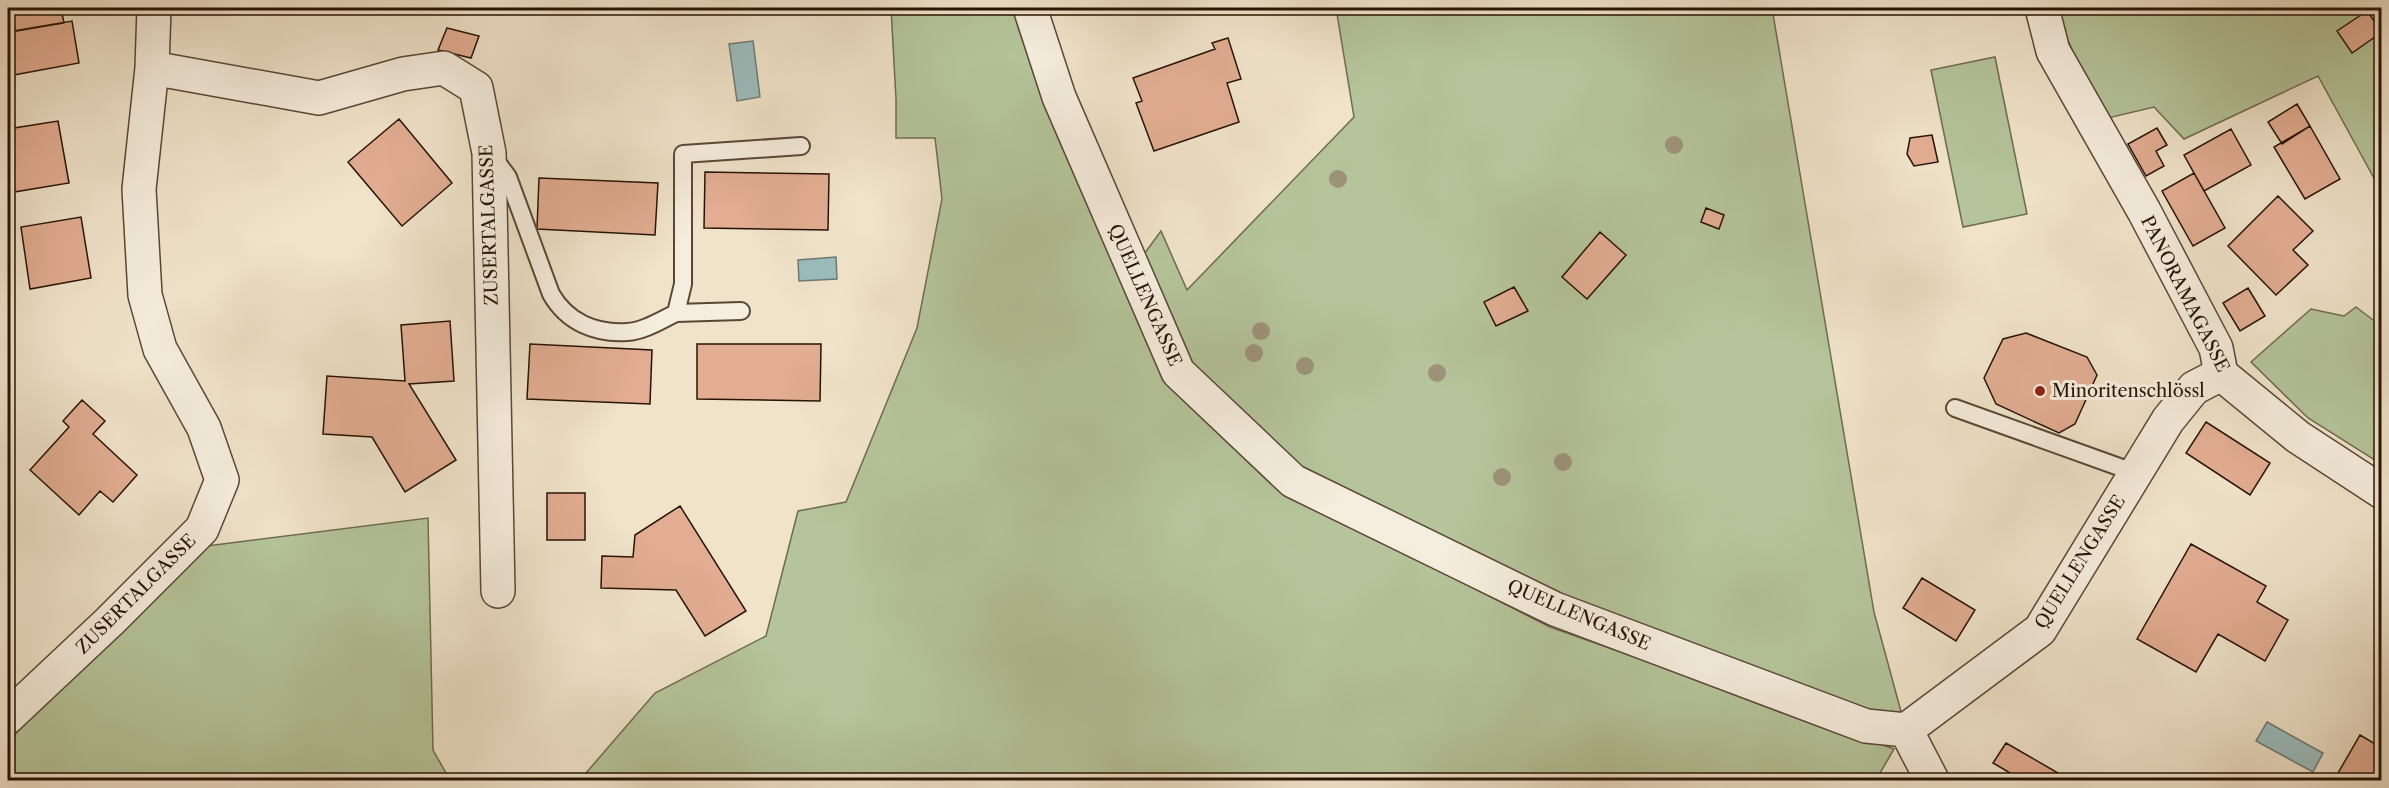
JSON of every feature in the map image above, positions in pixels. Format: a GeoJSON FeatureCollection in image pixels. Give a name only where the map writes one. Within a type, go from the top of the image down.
{"type":"FeatureCollection","features":[{"type":"Feature","properties":{"kind":"street","name":"ZUSERTALGASSE"},"geometry":{"type":"LineString","coordinates":[[8,717],[110,621],[202,529],[222,480],[204,428],[160,349],[145,295],[139,189],[152,69],[154,8]]}},
{"type":"Feature","properties":{"kind":"street","name":"QUELLENGASSE"},"geometry":{"type":"LineString","coordinates":[[1030,8],[1059,97],[1178,372],[1293,481],[1555,609],[1866,726],[1906,730],[2040,630],[2168,420],[2194,388],[2221,374]]}},
{"type":"Feature","properties":{"kind":"street","name":"PANORAMAGASSE"},"geometry":{"type":"LineString","coordinates":[[2042,8],[2053,51],[2144,211],[2216,348],[2221,374],[2298,437],[2382,492]]}},
{"type":"Feature","properties":{"kind":"street","name":"ZUSERTALGASSE"},"geometry":{"type":"LineString","coordinates":[[152,69],[319,98],[403,74],[444,68],[476,88],[489,153],[498,591]]}},
{"type":"Feature","properties":{"kind":"street"},"geometry":{"type":"LineString","coordinates":[[1906,730],[1932,780]]}},
{"type":"Feature","properties":{"kind":"lane"},"geometry":{"type":"LineString","coordinates":[[676,313],[683,285],[683,154],[801,146]]}},
{"type":"Feature","properties":{"kind":"lane"},"geometry":{"type":"LineString","coordinates":[[489,153],[508,177],[551,294],[558,307],[574,320],[594,329],[628,332],[648,327],[676,313],[741,311]]}},
{"type":"Feature","properties":{"kind":"lane"},"geometry":{"type":"LineString","coordinates":[[1955,408],[2136,473]]}},
{"type":"Feature","properties":{"kind":"green space"},"geometry":{"type":"Polygon","coordinates":[[[891,8],[1016,8],[1121,274],[1286,493],[1550,627],[1894,749],[1876,780],[580,780],[655,693],[766,636],[798,511],[846,502],[917,328],[942,199],[935,138],[896,138],[891,8]]]}},
{"type":"Feature","properties":{"kind":"green space"},"geometry":{"type":"Polygon","coordinates":[[[1336,8],[1772,8],[1874,612],[1906,730],[1866,726],[1293,481],[1178,372],[1133,269],[1161,231],[1187,290],[1354,117],[1336,8]]]}},
{"type":"Feature","properties":{"kind":"green space"},"geometry":{"type":"Polygon","coordinates":[[[2057,8],[2381,8],[2381,191],[2318,76],[2184,139],[2154,107],[2104,119],[2060,23],[2057,8]]]}},
{"type":"Feature","properties":{"kind":"green space"},"geometry":{"type":"Polygon","coordinates":[[[1995,57],[2027,214],[1963,227],[1931,70],[1995,57]]]}},
{"type":"Feature","properties":{"kind":"green space"},"geometry":{"type":"Polygon","coordinates":[[[2356,307],[2381,326],[2381,464],[2308,418],[2251,362],[2311,309],[2344,316],[2356,307]]]}},
{"type":"Feature","properties":{"kind":"green space"},"geometry":{"type":"Polygon","coordinates":[[[428,518],[433,750],[450,780],[8,780],[8,742],[191,548],[428,518]]]}},
{"type":"Feature","properties":{"kind":"water"},"geometry":{"type":"Polygon","coordinates":[[[753,41],[760,97],[737,101],[729,44],[753,41]]]}},
{"type":"Feature","properties":{"kind":"water"},"geometry":{"type":"Polygon","coordinates":[[[836,257],[837,279],[799,281],[798,260],[836,257]]]}},
{"type":"Feature","properties":{"kind":"water"},"geometry":{"type":"Polygon","coordinates":[[[2267,722],[2323,753],[2313,772],[2256,741],[2267,722]]]}},
{"type":"Feature","properties":{"kind":"building"},"geometry":{"type":"Polygon","coordinates":[[[10,8],[61,8],[64,23],[10,32],[10,8]]]}},
{"type":"Feature","properties":{"kind":"building"},"geometry":{"type":"Polygon","coordinates":[[[2367,11],[2382,32],[2352,53],[2337,31],[2367,11]]]}},
{"type":"Feature","properties":{"kind":"building"},"geometry":{"type":"Polygon","coordinates":[[[72,21],[79,63],[8,76],[8,32],[72,21]]]}},
{"type":"Feature","properties":{"kind":"building"},"geometry":{"type":"Polygon","coordinates":[[[447,28],[479,36],[471,58],[438,50],[447,28]]]}},
{"type":"Feature","properties":{"kind":"building"},"geometry":{"type":"Polygon","coordinates":[[[1228,38],[1241,79],[1227,83],[1239,122],[1154,151],[1136,103],[1142,101],[1133,78],[1215,49],[1212,43],[1228,38]]]}},
{"type":"Feature","properties":{"kind":"building"},"geometry":{"type":"Polygon","coordinates":[[[2297,104],[2310,126],[2282,144],[2268,122],[2297,104]]]}},
{"type":"Feature","properties":{"kind":"building"},"geometry":{"type":"Polygon","coordinates":[[[399,119],[452,183],[402,226],[348,162],[399,119]]]}},
{"type":"Feature","properties":{"kind":"building"},"geometry":{"type":"Polygon","coordinates":[[[58,121],[69,183],[8,193],[8,129],[58,121]]]}},
{"type":"Feature","properties":{"kind":"building"},"geometry":{"type":"Polygon","coordinates":[[[2310,126],[2340,179],[2305,199],[2274,147],[2310,126]]]}},
{"type":"Feature","properties":{"kind":"building"},"geometry":{"type":"Polygon","coordinates":[[[2157,128],[2167,145],[2156,151],[2164,166],[2146,176],[2128,144],[2157,128]]]}},
{"type":"Feature","properties":{"kind":"building"},"geometry":{"type":"Polygon","coordinates":[[[2231,129],[2251,165],[2204,191],[2184,155],[2231,129]]]}},
{"type":"Feature","properties":{"kind":"building"},"geometry":{"type":"Polygon","coordinates":[[[1932,135],[1938,162],[1914,166],[1907,154],[1910,138],[1932,135]]]}},
{"type":"Feature","properties":{"kind":"building"},"geometry":{"type":"Polygon","coordinates":[[[705,172],[829,174],[828,230],[704,228],[705,172]]]}},
{"type":"Feature","properties":{"kind":"building"},"geometry":{"type":"Polygon","coordinates":[[[2194,173],[2225,228],[2193,246],[2162,191],[2194,173]]]}},
{"type":"Feature","properties":{"kind":"building"},"geometry":{"type":"Polygon","coordinates":[[[539,178],[658,183],[655,235],[537,229],[539,178]]]}},
{"type":"Feature","properties":{"kind":"building"},"geometry":{"type":"Polygon","coordinates":[[[2278,196],[2313,231],[2293,250],[2308,265],[2276,295],[2228,246],[2278,196]]]}},
{"type":"Feature","properties":{"kind":"building"},"geometry":{"type":"Polygon","coordinates":[[[1706,208],[1724,215],[1719,229],[1701,222],[1706,208]]]}},
{"type":"Feature","properties":{"kind":"building"},"geometry":{"type":"Polygon","coordinates":[[[81,217],[91,278],[30,289],[21,227],[81,217]]]}},
{"type":"Feature","properties":{"kind":"building"},"geometry":{"type":"Polygon","coordinates":[[[1600,232],[1626,255],[1587,299],[1562,277],[1600,232]]]}},
{"type":"Feature","properties":{"kind":"building"},"geometry":{"type":"Polygon","coordinates":[[[1514,287],[1528,311],[1496,326],[1484,302],[1514,287]]]}},
{"type":"Feature","properties":{"kind":"building"},"geometry":{"type":"Polygon","coordinates":[[[2248,288],[2265,316],[2240,331],[2223,303],[2248,288]]]}},
{"type":"Feature","properties":{"kind":"building"},"geometry":{"type":"Polygon","coordinates":[[[450,321],[454,381],[409,384],[456,460],[405,492],[372,437],[323,434],[327,376],[405,381],[401,325],[450,321]]]}},
{"type":"Feature","properties":{"kind":"building","name":"Minoritenschlössl"},"geometry":{"type":"Polygon","coordinates":[[[2026,333],[2087,357],[2097,375],[2075,424],[2059,433],[1996,404],[1984,378],[2003,339],[2026,333]]]}},
{"type":"Feature","properties":{"kind":"building"},"geometry":{"type":"Polygon","coordinates":[[[530,344],[652,350],[650,404],[527,399],[530,344]]]}},
{"type":"Feature","properties":{"kind":"building"},"geometry":{"type":"Polygon","coordinates":[[[697,344],[821,344],[820,401],[697,399],[697,344]]]}},
{"type":"Feature","properties":{"kind":"building"},"geometry":{"type":"Polygon","coordinates":[[[82,400],[105,421],[93,434],[137,475],[113,502],[100,491],[79,515],[30,470],[69,427],[63,421],[82,400]]]}},
{"type":"Feature","properties":{"kind":"building"},"geometry":{"type":"Polygon","coordinates":[[[2206,422],[2270,463],[2250,495],[2186,453],[2206,422]]]}},
{"type":"Feature","properties":{"kind":"building"},"geometry":{"type":"Polygon","coordinates":[[[547,493],[585,493],[585,540],[547,540],[547,493]]]}},
{"type":"Feature","properties":{"kind":"building"},"geometry":{"type":"Polygon","coordinates":[[[680,506],[746,611],[705,636],[676,590],[601,588],[602,556],[633,557],[635,535],[680,506]]]}},
{"type":"Feature","properties":{"kind":"building"},"geometry":{"type":"Polygon","coordinates":[[[2191,544],[2266,586],[2257,602],[2288,620],[2265,661],[2218,634],[2196,672],[2137,639],[2191,544]]]}},
{"type":"Feature","properties":{"kind":"building"},"geometry":{"type":"Polygon","coordinates":[[[1922,578],[1975,610],[1956,641],[1903,608],[1922,578]]]}},
{"type":"Feature","properties":{"kind":"building"},"geometry":{"type":"Polygon","coordinates":[[[2360,735],[2382,748],[2382,780],[2334,780],[2360,735]]]}},
{"type":"Feature","properties":{"kind":"building"},"geometry":{"type":"Polygon","coordinates":[[[2006,743],[2058,773],[2054,780],[2022,780],[1993,763],[2006,743]]]}},
{"type":"Feature","properties":{"kind":"place","name":"Minoritenschlössl"},"geometry":{"type":"Point","coordinates":[2040,391]}}]}
